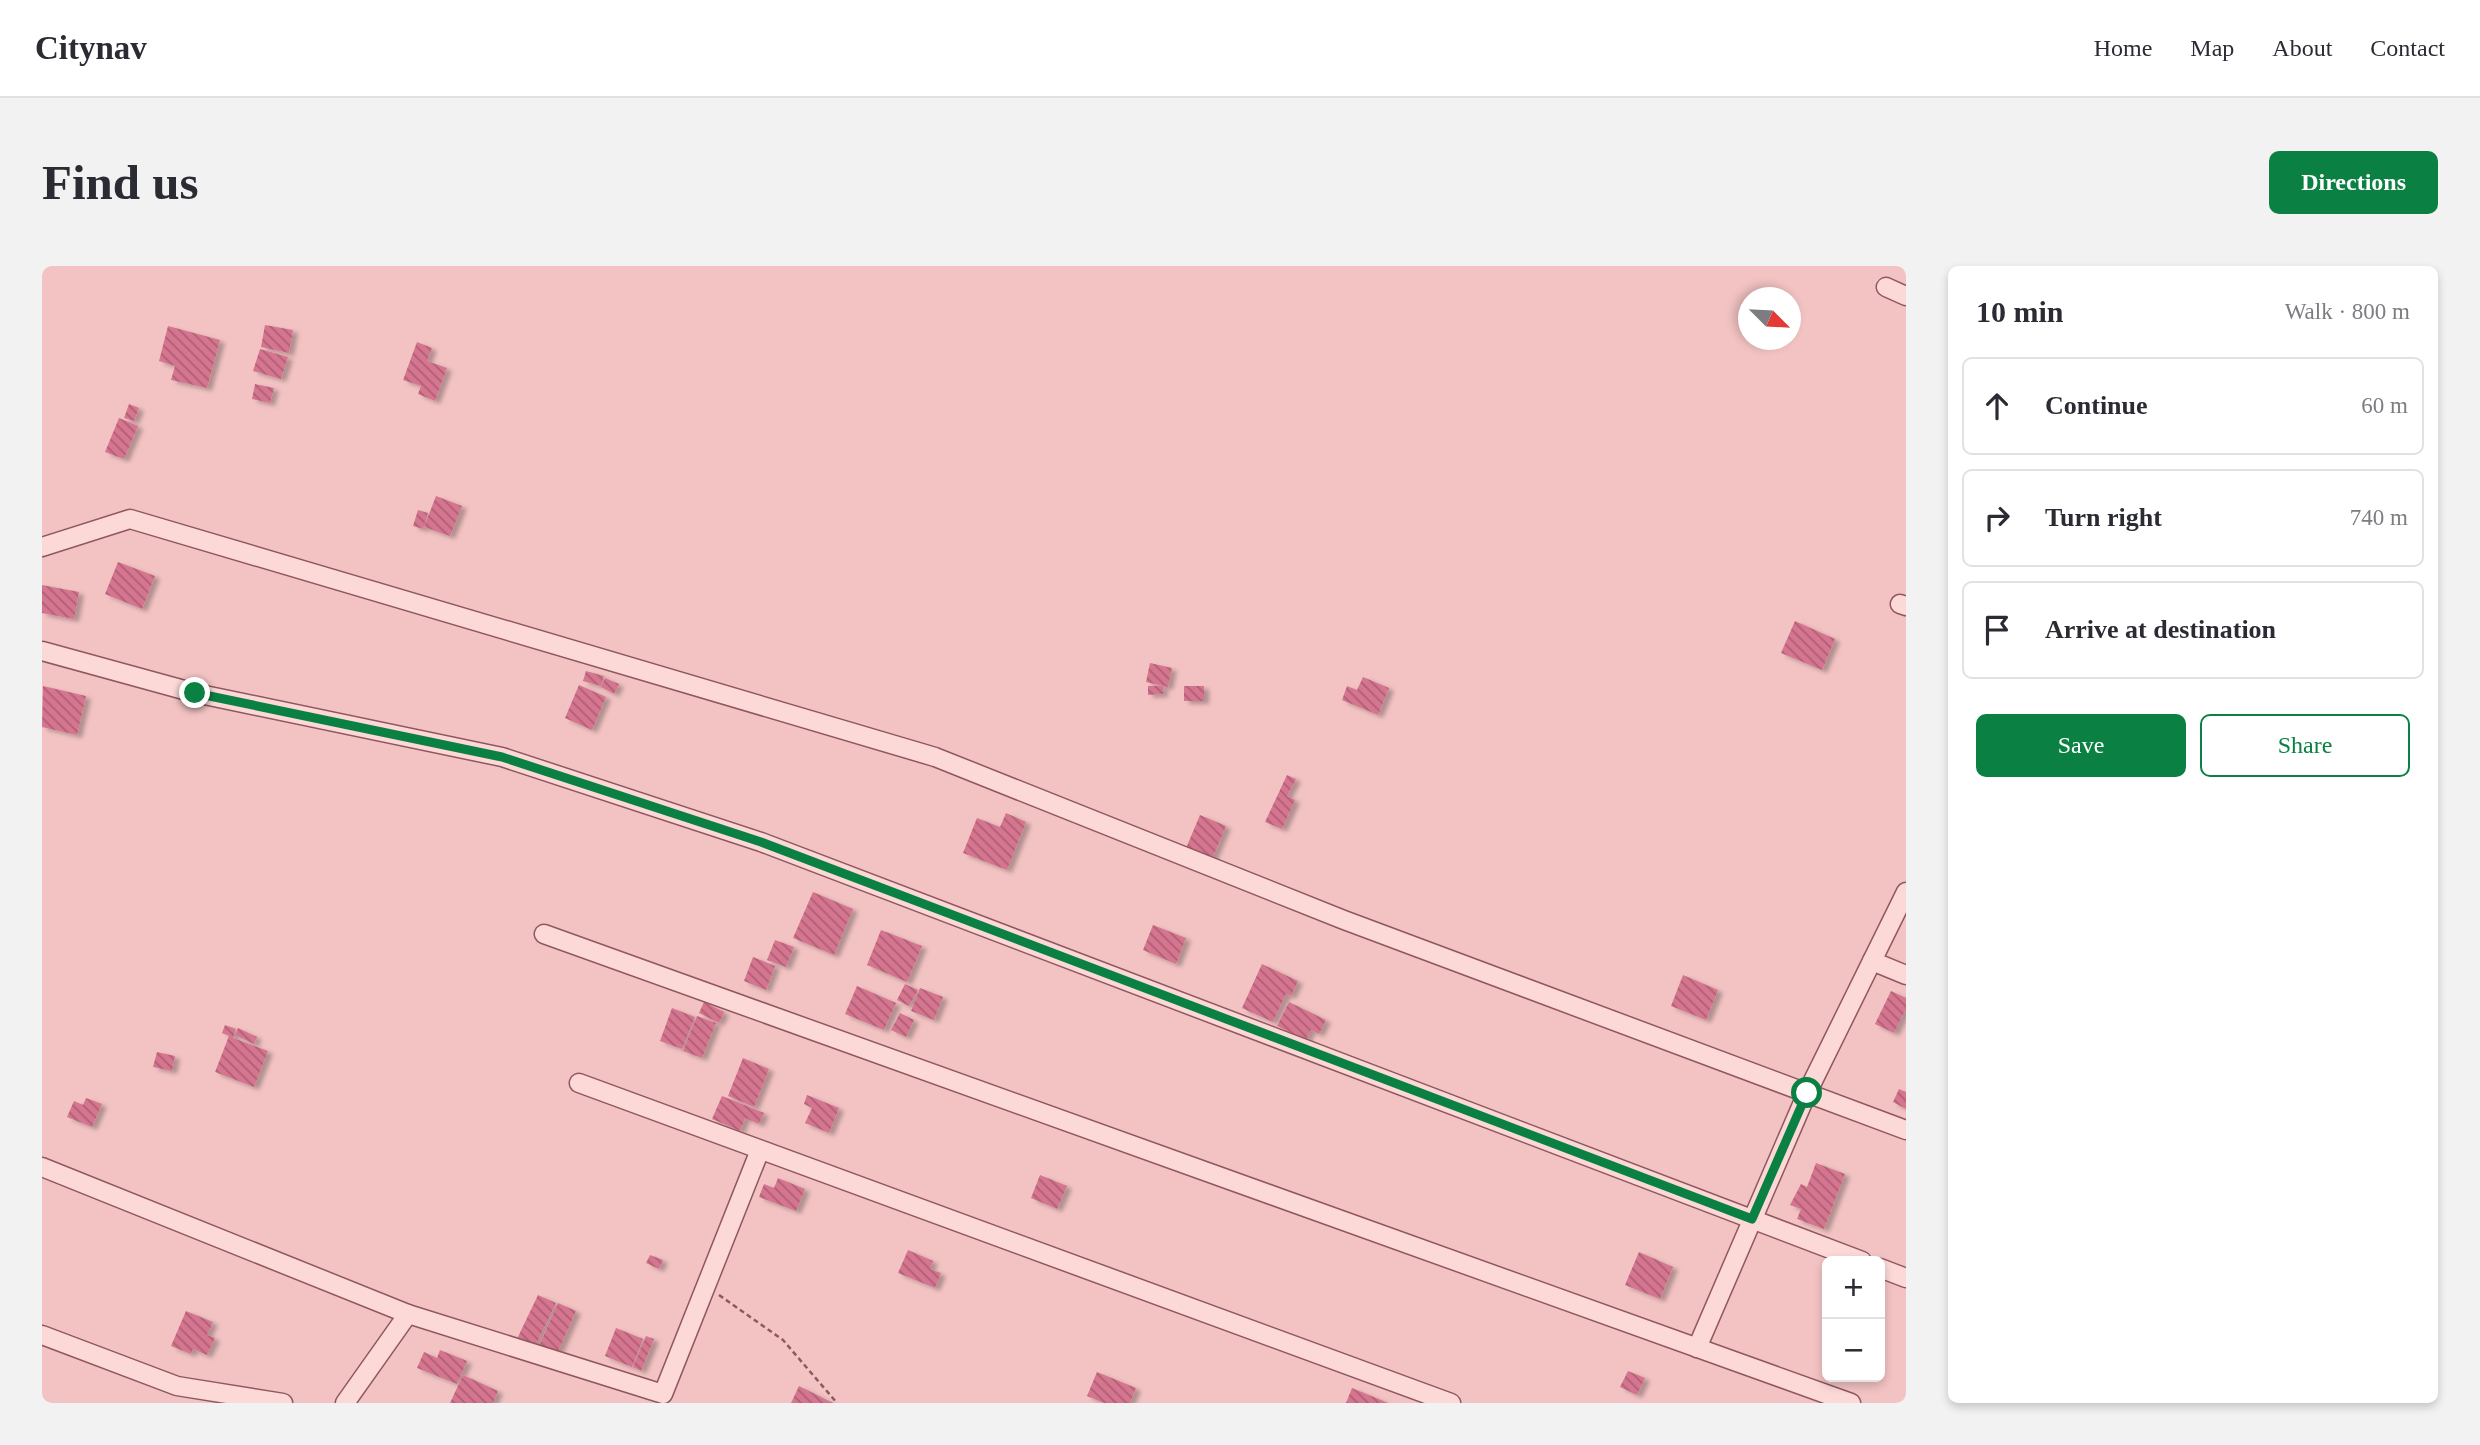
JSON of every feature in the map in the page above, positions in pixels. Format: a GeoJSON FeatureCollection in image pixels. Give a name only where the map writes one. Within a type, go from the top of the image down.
{"type":"FeatureCollection","features":[{"type":"Feature","properties":{"kind":"street"},"geometry":{"type":"LineString","coordinates":[[1886,287],[1906,296]]}},
{"type":"Feature","properties":{"kind":"street"},"geometry":{"type":"LineString","coordinates":[[42,547],[130,519],[935,757],[1344,920],[1906,1130]]}},
{"type":"Feature","properties":{"kind":"street"},"geometry":{"type":"LineString","coordinates":[[42,651],[195,693],[502,757],[761,842],[1849,1256]]}},
{"type":"Feature","properties":{"kind":"street"},"geometry":{"type":"LineString","coordinates":[[1697,1348],[1807,1093],[1906,892]]}},
{"type":"Feature","properties":{"kind":"street"},"geometry":{"type":"LineString","coordinates":[[544,934],[1851,1403]]}},
{"type":"Feature","properties":{"kind":"street"},"geometry":{"type":"LineString","coordinates":[[1872,961],[1906,975]]}},
{"type":"Feature","properties":{"kind":"street"},"geometry":{"type":"LineString","coordinates":[[579,1083],[1410,1396],[1451,1403]]}},
{"type":"Feature","properties":{"kind":"street"},"geometry":{"type":"LineString","coordinates":[[42,1167],[408,1314],[663,1394],[702,1289],[760,1150]]}},
{"type":"Feature","properties":{"kind":"street"},"geometry":{"type":"LineString","coordinates":[[1885,1270],[1906,1278]]}},
{"type":"Feature","properties":{"kind":"street"},"geometry":{"type":"LineString","coordinates":[[345,1403],[408,1314]]}},
{"type":"Feature","properties":{"kind":"street"},"geometry":{"type":"LineString","coordinates":[[42,1335],[177,1386],[283,1403]]}},
{"type":"Feature","properties":{"kind":"path"},"geometry":{"type":"LineString","coordinates":[[702,1289],[742,1309],[783,1340],[837,1403]]}},
{"type":"Feature","properties":{"kind":"building"},"geometry":{"type":"Polygon","coordinates":[[[265,325],[293,330],[289,353],[261,347],[265,325]]]}},
{"type":"Feature","properties":{"kind":"building"},"geometry":{"type":"Polygon","coordinates":[[[168,326],[220,340],[207,388],[171,380],[175,366],[159,361],[168,326]]]}},
{"type":"Feature","properties":{"kind":"building"},"geometry":{"type":"Polygon","coordinates":[[[417,342],[432,348],[427,361],[447,368],[435,401],[418,394],[421,386],[403,380],[417,342]]]}},
{"type":"Feature","properties":{"kind":"building"},"geometry":{"type":"Polygon","coordinates":[[[260,349],[288,357],[281,379],[253,371],[260,349]]]}},
{"type":"Feature","properties":{"kind":"building"},"geometry":{"type":"Polygon","coordinates":[[[255,384],[274,388],[270,403],[252,399],[255,384]]]}},
{"type":"Feature","properties":{"kind":"building"},"geometry":{"type":"Polygon","coordinates":[[[129,404],[139,408],[134,421],[124,418],[129,404]]]}},
{"type":"Feature","properties":{"kind":"building"},"geometry":{"type":"Polygon","coordinates":[[[119,418],[138,426],[124,459],[105,452],[119,418]]]}},
{"type":"Feature","properties":{"kind":"building"},"geometry":{"type":"Polygon","coordinates":[[[436,496],[462,506],[450,536],[424,527],[436,496]]]}},
{"type":"Feature","properties":{"kind":"building"},"geometry":{"type":"Polygon","coordinates":[[[418,510],[428,513],[423,529],[413,526],[418,510]]]}},
{"type":"Feature","properties":{"kind":"building"},"geometry":{"type":"Polygon","coordinates":[[[118,562],[155,576],[142,609],[105,594],[118,562]]]}},
{"type":"Feature","properties":{"kind":"building"},"geometry":{"type":"Polygon","coordinates":[[[42,585],[79,592],[74,619],[42,613],[42,585]]]}},
{"type":"Feature","properties":{"kind":"building"},"geometry":{"type":"Polygon","coordinates":[[[1795,621],[1835,639],[1822,670],[1781,653],[1795,621]]]}},
{"type":"Feature","properties":{"kind":"building"},"geometry":{"type":"Polygon","coordinates":[[[1150,663],[1172,668],[1168,687],[1146,682],[1150,663]]]}},
{"type":"Feature","properties":{"kind":"building"},"geometry":{"type":"Polygon","coordinates":[[[586,671],[604,676],[601,686],[583,681],[586,671]]]}},
{"type":"Feature","properties":{"kind":"building"},"geometry":{"type":"Polygon","coordinates":[[[1363,677],[1389,688],[1378,715],[1342,700],[1347,686],[1357,690],[1363,677]]]}},
{"type":"Feature","properties":{"kind":"building"},"geometry":{"type":"Polygon","coordinates":[[[605,678],[619,684],[614,694],[601,687],[605,678]]]}},
{"type":"Feature","properties":{"kind":"building"},"geometry":{"type":"Polygon","coordinates":[[[579,685],[606,697],[592,730],[565,718],[579,685]]]}},
{"type":"Feature","properties":{"kind":"building"},"geometry":{"type":"Polygon","coordinates":[[[43,686],[86,696],[77,735],[42,727],[43,686]]]}},
{"type":"Feature","properties":{"kind":"building"},"geometry":{"type":"Polygon","coordinates":[[[1148,686],[1163,686],[1163,694],[1148,695],[1148,686]]]}},
{"type":"Feature","properties":{"kind":"building"},"geometry":{"type":"Polygon","coordinates":[[[1184,686],[1204,686],[1204,701],[1184,701],[1184,686]]]}},
{"type":"Feature","properties":{"kind":"building"},"geometry":{"type":"Polygon","coordinates":[[[1287,775],[1296,779],[1287,796],[1295,800],[1282,829],[1265,822],[1287,775]]]}},
{"type":"Feature","properties":{"kind":"building"},"geometry":{"type":"Polygon","coordinates":[[[1006,813],[1026,822],[1007,870],[963,853],[977,818],[1000,827],[1006,813]]]}},
{"type":"Feature","properties":{"kind":"building"},"geometry":{"type":"Polygon","coordinates":[[[1200,815],[1226,826],[1210,864],[1184,853],[1200,815]]]}},
{"type":"Feature","properties":{"kind":"building"},"geometry":{"type":"Polygon","coordinates":[[[813,892],[853,909],[834,955],[793,938],[813,892]]]}},
{"type":"Feature","properties":{"kind":"building"},"geometry":{"type":"Polygon","coordinates":[[[1153,925],[1186,938],[1176,964],[1143,950],[1153,925]]]}},
{"type":"Feature","properties":{"kind":"building"},"geometry":{"type":"Polygon","coordinates":[[[881,930],[922,946],[907,982],[867,965],[881,930]]]}},
{"type":"Feature","properties":{"kind":"building"},"geometry":{"type":"Polygon","coordinates":[[[775,940],[794,947],[786,967],[767,960],[775,940]]]}},
{"type":"Feature","properties":{"kind":"building"},"geometry":{"type":"Polygon","coordinates":[[[753,957],[775,966],[766,990],[744,981],[753,957]]]}},
{"type":"Feature","properties":{"kind":"building"},"geometry":{"type":"Polygon","coordinates":[[[1262,964],[1298,981],[1291,996],[1286,994],[1273,1022],[1242,1008],[1262,964]]]}},
{"type":"Feature","properties":{"kind":"building"},"geometry":{"type":"Polygon","coordinates":[[[1683,975],[1718,990],[1706,1020],[1671,1006],[1683,975]]]}},
{"type":"Feature","properties":{"kind":"building"},"geometry":{"type":"Polygon","coordinates":[[[905,984],[918,990],[909,1006],[897,1000],[905,984]]]}},
{"type":"Feature","properties":{"kind":"building"},"geometry":{"type":"Polygon","coordinates":[[[857,986],[896,1003],[884,1030],[845,1014],[857,986]]]}},
{"type":"Feature","properties":{"kind":"building"},"geometry":{"type":"Polygon","coordinates":[[[920,988],[943,997],[934,1020],[911,1011],[920,988]]]}},
{"type":"Feature","properties":{"kind":"building"},"geometry":{"type":"Polygon","coordinates":[[[1891,991],[1906,998],[1906,1009],[1894,1033],[1875,1024],[1891,991]]]}},
{"type":"Feature","properties":{"kind":"building"},"geometry":{"type":"Polygon","coordinates":[[[704,1002],[724,1012],[719,1023],[699,1013],[704,1002]]]}},
{"type":"Feature","properties":{"kind":"building"},"geometry":{"type":"Polygon","coordinates":[[[1289,1002],[1326,1020],[1319,1034],[1311,1030],[1306,1040],[1277,1026],[1289,1002]]]}},
{"type":"Feature","properties":{"kind":"building"},"geometry":{"type":"Polygon","coordinates":[[[672,1008],[695,1017],[682,1049],[660,1041],[672,1008]]]}},
{"type":"Feature","properties":{"kind":"building"},"geometry":{"type":"Polygon","coordinates":[[[900,1013],[914,1020],[906,1037],[891,1030],[900,1013]]]}},
{"type":"Feature","properties":{"kind":"building"},"geometry":{"type":"Polygon","coordinates":[[[697,1016],[716,1023],[702,1058],[683,1051],[697,1016]]]}},
{"type":"Feature","properties":{"kind":"building"},"geometry":{"type":"Polygon","coordinates":[[[225,1025],[236,1029],[233,1038],[268,1051],[254,1087],[215,1072],[229,1036],[222,1033],[225,1025]]]}},
{"type":"Feature","properties":{"kind":"building"},"geometry":{"type":"Polygon","coordinates":[[[238,1028],[257,1037],[254,1044],[235,1035],[238,1028]]]}},
{"type":"Feature","properties":{"kind":"building"},"geometry":{"type":"Polygon","coordinates":[[[157,1052],[175,1056],[172,1071],[153,1067],[157,1052]]]}},
{"type":"Feature","properties":{"kind":"building"},"geometry":{"type":"Polygon","coordinates":[[[743,1058],[769,1069],[754,1107],[728,1096],[743,1058]]]}},
{"type":"Feature","properties":{"kind":"building"},"geometry":{"type":"Polygon","coordinates":[[[1899,1089],[1906,1092],[1906,1109],[1893,1102],[1899,1089]]]}},
{"type":"Feature","properties":{"kind":"building"},"geometry":{"type":"Polygon","coordinates":[[[807,1095],[839,1108],[829,1133],[805,1123],[812,1108],[804,1104],[807,1095]]]}},
{"type":"Feature","properties":{"kind":"building"},"geometry":{"type":"Polygon","coordinates":[[[722,1096],[764,1113],[759,1124],[745,1118],[740,1131],[712,1119],[722,1096]]]}},
{"type":"Feature","properties":{"kind":"building"},"geometry":{"type":"Polygon","coordinates":[[[86,1098],[102,1104],[92,1127],[67,1117],[74,1101],[83,1105],[86,1098]]]}},
{"type":"Feature","properties":{"kind":"building"},"geometry":{"type":"Polygon","coordinates":[[[1816,1163],[1845,1174],[1824,1229],[1797,1219],[1801,1209],[1790,1205],[1801,1184],[1807,1187],[1816,1163]]]}},
{"type":"Feature","properties":{"kind":"building"},"geometry":{"type":"Polygon","coordinates":[[[1040,1175],[1067,1186],[1057,1209],[1031,1198],[1040,1175]]]}},
{"type":"Feature","properties":{"kind":"building"},"geometry":{"type":"Polygon","coordinates":[[[778,1178],[805,1189],[796,1211],[759,1197],[764,1184],[774,1188],[778,1178]]]}},
{"type":"Feature","properties":{"kind":"building"},"geometry":{"type":"Polygon","coordinates":[[[908,1250],[933,1261],[930,1269],[941,1273],[935,1288],[898,1273],[908,1250]]]}},
{"type":"Feature","properties":{"kind":"building"},"geometry":{"type":"Polygon","coordinates":[[[1639,1252],[1673,1267],[1660,1299],[1625,1285],[1639,1252]]]}},
{"type":"Feature","properties":{"kind":"building"},"geometry":{"type":"Polygon","coordinates":[[[650,1255],[663,1260],[659,1269],[646,1263],[650,1255]]]}},
{"type":"Feature","properties":{"kind":"building"},"geometry":{"type":"Polygon","coordinates":[[[538,1295],[556,1303],[534,1349],[516,1341],[538,1295]]]}},
{"type":"Feature","properties":{"kind":"building"},"geometry":{"type":"Polygon","coordinates":[[[558,1303],[576,1311],[557,1354],[539,1346],[558,1303]]]}},
{"type":"Feature","properties":{"kind":"building"},"geometry":{"type":"Polygon","coordinates":[[[186,1311],[213,1322],[207,1335],[215,1338],[207,1355],[193,1349],[191,1354],[171,1346],[186,1311]]]}},
{"type":"Feature","properties":{"kind":"building"},"geometry":{"type":"Polygon","coordinates":[[[616,1328],[643,1339],[632,1367],[605,1356],[616,1328]]]}},
{"type":"Feature","properties":{"kind":"building"},"geometry":{"type":"Polygon","coordinates":[[[646,1336],[654,1339],[641,1371],[633,1367],[646,1336]]]}},
{"type":"Feature","properties":{"kind":"building"},"geometry":{"type":"Polygon","coordinates":[[[440,1350],[467,1361],[457,1384],[417,1368],[424,1352],[437,1358],[440,1350]]]}},
{"type":"Feature","properties":{"kind":"building"},"geometry":{"type":"Polygon","coordinates":[[[1628,1371],[1645,1378],[1637,1395],[1620,1387],[1628,1371]]]}},
{"type":"Feature","properties":{"kind":"building"},"geometry":{"type":"Polygon","coordinates":[[[1097,1372],[1136,1388],[1130,1403],[1104,1403],[1087,1396],[1097,1372]]]}},
{"type":"Feature","properties":{"kind":"building"},"geometry":{"type":"Polygon","coordinates":[[[463,1375],[498,1391],[493,1403],[450,1403],[463,1375]]]}},
{"type":"Feature","properties":{"kind":"building"},"geometry":{"type":"Polygon","coordinates":[[[799,1386],[833,1403],[791,1403],[799,1386]]]}},
{"type":"Feature","properties":{"kind":"building"},"geometry":{"type":"Polygon","coordinates":[[[1352,1388],[1381,1400],[1388,1403],[1346,1403],[1352,1388]]]}},
{"type":"Feature","properties":{"kind":"route"},"geometry":{"type":"LineString","coordinates":[[195,693],[502,757],[761,842],[1752,1219],[1807,1093]]}}]}
